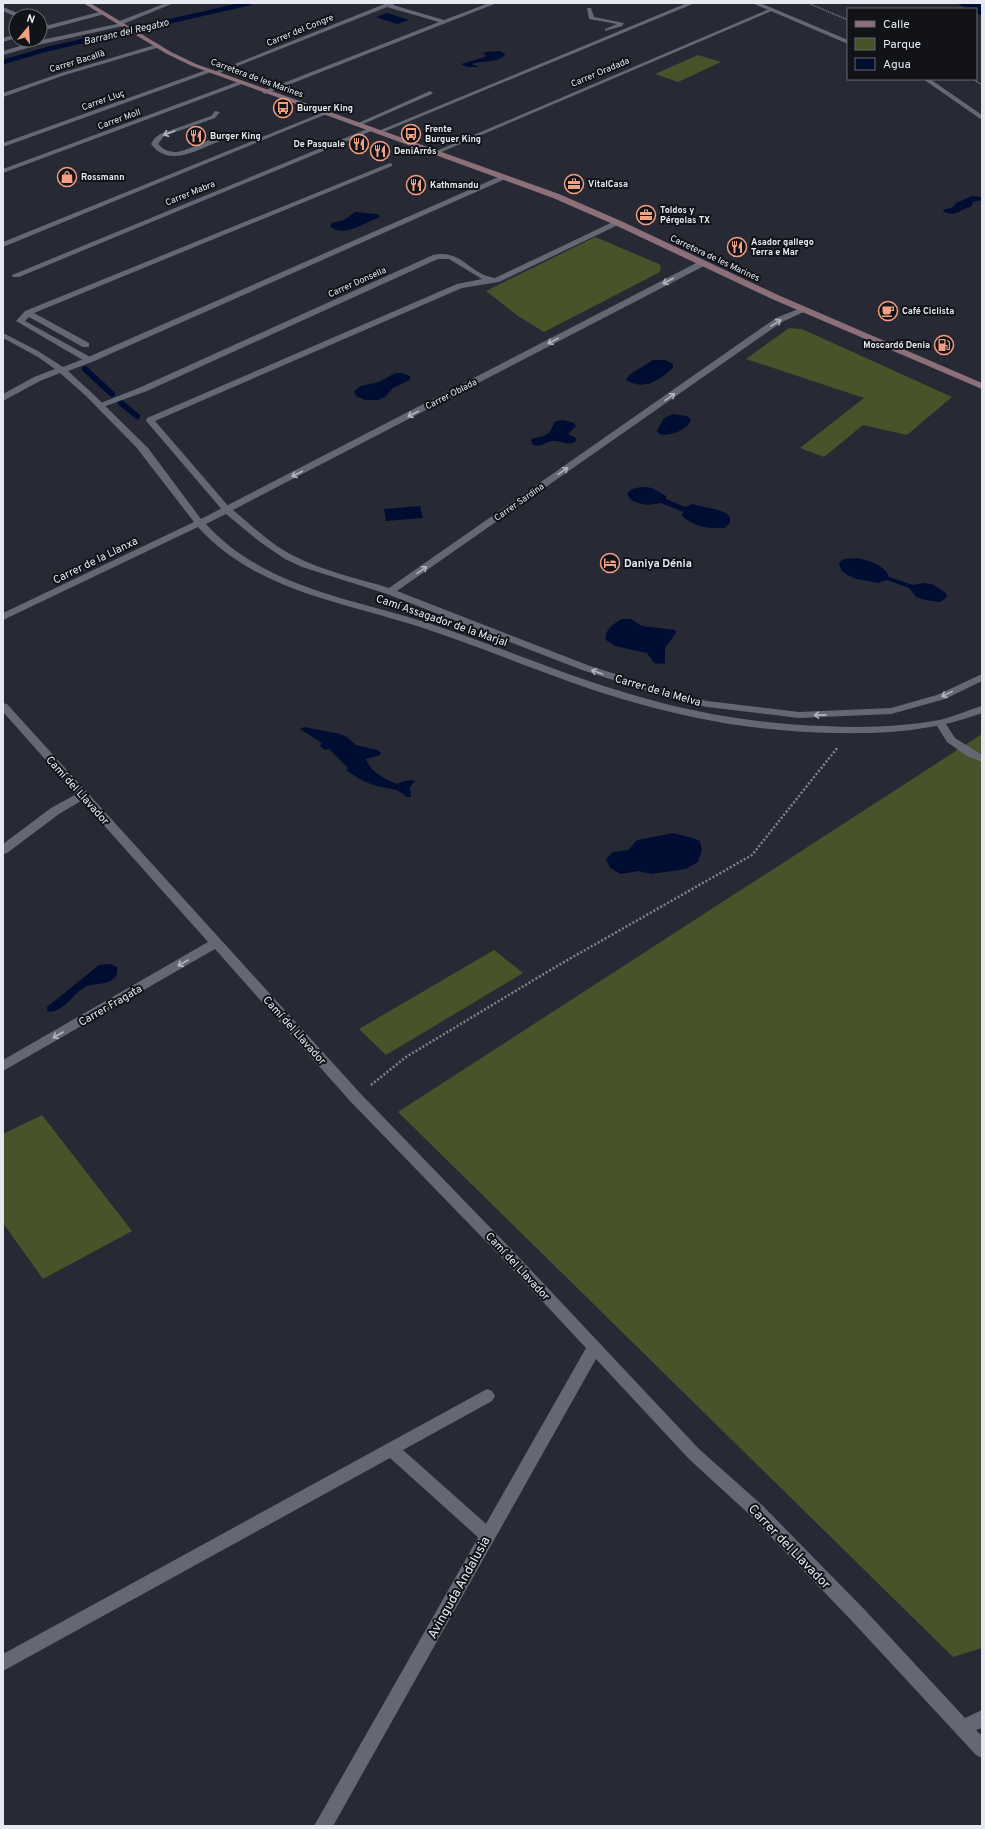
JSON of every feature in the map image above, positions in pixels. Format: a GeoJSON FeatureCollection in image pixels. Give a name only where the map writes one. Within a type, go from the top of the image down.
{"type":"FeatureCollection","features":[{"type":"Feature","properties":{"kind":"main road","name":"Carretera de les Marines"},"geometry":{"type":"LineString","coordinates":[[86,3],[158,46],[212,72],[556,196],[618,223],[803,309],[982,386]]}},
{"type":"Feature","properties":{"kind":"street"},"geometry":{"type":"LineString","coordinates":[[3,53],[37,43],[122,25],[171,3]]}},
{"type":"Feature","properties":{"kind":"street"},"geometry":{"type":"LineString","coordinates":[[265,92],[494,3]]}},
{"type":"Feature","properties":{"kind":"street"},"geometry":{"type":"LineString","coordinates":[[376,130],[692,3]]}},
{"type":"Feature","properties":{"kind":"street"},"geometry":{"type":"LineString","coordinates":[[755,3],[847,42]]}},
{"type":"Feature","properties":{"kind":"street"},"geometry":{"type":"LineString","coordinates":[[390,4],[444,22]]}},
{"type":"Feature","properties":{"kind":"street","name":"Carrer del Congre"},"geometry":{"type":"LineString","coordinates":[[212,72],[390,4]]}},
{"type":"Feature","properties":{"kind":"street"},"geometry":{"type":"LineString","coordinates":[[376,130],[621,24],[616,21],[591,18],[589,9]]}},
{"type":"Feature","properties":{"kind":"street","name":"Carrer Oradada"},"geometry":{"type":"LineString","coordinates":[[437,152],[770,10]]}},
{"type":"Feature","properties":{"kind":"street"},"geometry":{"type":"LineString","coordinates":[[49,28],[103,13]]}},
{"type":"Feature","properties":{"kind":"street","name":"Carrer Bacallà"},"geometry":{"type":"LineString","coordinates":[[3,95],[63,74],[158,46]]}},
{"type":"Feature","properties":{"kind":"street","name":"Carrer Lluç"},"geometry":{"type":"LineString","coordinates":[[3,145],[212,72]]}},
{"type":"Feature","properties":{"kind":"street"},"geometry":{"type":"LineString","coordinates":[[927,80],[982,118]]}},
{"type":"Feature","properties":{"kind":"street","name":"Carrer Moll"},"geometry":{"type":"LineString","coordinates":[[3,171],[240,83]]}},
{"type":"Feature","properties":{"kind":"street"},"geometry":{"type":"LineString","coordinates":[[359,124],[430,93]]}},
{"type":"Feature","properties":{"kind":"street"},"geometry":{"type":"LineString","coordinates":[[217,112],[213,117],[162,135],[154,144],[156,148],[163,152],[176,154],[222,138],[238,135]]}},
{"type":"Feature","properties":{"kind":"street"},"geometry":{"type":"LineString","coordinates":[[3,245],[326,113]]}},
{"type":"Feature","properties":{"kind":"street","name":"Carrer Mabra"},"geometry":{"type":"LineString","coordinates":[[16,275],[376,130]]}},
{"type":"Feature","properties":{"kind":"street"},"geometry":{"type":"LineString","coordinates":[[89,360],[20,321],[28,313],[390,164]]}},
{"type":"Feature","properties":{"kind":"street"},"geometry":{"type":"LineString","coordinates":[[3,398],[37,379],[89,360],[506,177]]}},
{"type":"Feature","properties":{"kind":"street"},"geometry":{"type":"LineString","coordinates":[[390,592],[347,580],[288,557],[247,529],[227,510],[150,420],[460,286],[496,280],[618,223]]}},
{"type":"Feature","properties":{"kind":"street","name":"Carrer Donsella"},"geometry":{"type":"LineString","coordinates":[[100,405],[144,389],[441,255],[450,256],[482,278],[490,280]]}},
{"type":"Feature","properties":{"kind":"street","name":"Carrer Oblada"},"geometry":{"type":"LineString","coordinates":[[198,523],[227,510],[703,263]]}},
{"type":"Feature","properties":{"kind":"street","name":"Carrer Sardina"},"geometry":{"type":"LineString","coordinates":[[390,592],[779,320],[803,309]]}},
{"type":"Feature","properties":{"kind":"street"},"geometry":{"type":"LineString","coordinates":[[28,313],[86,346]]}},
{"type":"Feature","properties":{"kind":"street","name":"Camí Assagador de la Marjal"},"geometry":{"type":"LineString","coordinates":[[3,335],[46,359],[61,370],[100,405],[155,463],[198,523],[236,557],[281,580],[425,625],[631,698],[687,714],[759,726],[795,730],[852,731],[940,723]]}},
{"type":"Feature","properties":{"kind":"street","name":"Carrer de la Llanxa"},"geometry":{"type":"LineString","coordinates":[[3,617],[198,523]]}},
{"type":"Feature","properties":{"kind":"street","name":"Carrer de la Melva"},"geometry":{"type":"LineString","coordinates":[[390,592],[586,668],[633,684],[676,697],[737,709],[798,715],[891,711],[941,697],[982,677]]}},
{"type":"Feature","properties":{"kind":"street","name":"Camí del Llavador"},"geometry":{"type":"LineString","coordinates":[[3,706],[355,1097],[508,1255],[594,1348]]}},
{"type":"Feature","properties":{"kind":"street"},"geometry":{"type":"LineString","coordinates":[[982,709],[940,723],[950,740],[970,754],[982,759]]}},
{"type":"Feature","properties":{"kind":"street"},"geometry":{"type":"LineString","coordinates":[[3,850],[55,811],[82,795]]}},
{"type":"Feature","properties":{"kind":"street","name":"Carrer Fragata"},"geometry":{"type":"LineString","coordinates":[[3,1066],[216,943]]}},
{"type":"Feature","properties":{"kind":"street","name":"Avinguda Andalusia"},"geometry":{"type":"LineString","coordinates":[[324,1826],[594,1348]]}},
{"type":"Feature","properties":{"kind":"street","name":"Carrer del Llavador"},"geometry":{"type":"LineString","coordinates":[[594,1348],[694,1454],[756,1510],[857,1614],[982,1748]]}},
{"type":"Feature","properties":{"kind":"street"},"geometry":{"type":"LineString","coordinates":[[3,1663],[487,1396]]}},
{"type":"Feature","properties":{"kind":"street"},"geometry":{"type":"LineString","coordinates":[[391,1449],[487,1535]]}},
{"type":"Feature","properties":{"kind":"street"},"geometry":{"type":"LineString","coordinates":[[962,1728],[982,1719]]}},
{"type":"Feature","properties":{"kind":"path"},"geometry":{"type":"LineString","coordinates":[[808,3],[847,20]]}},
{"type":"Feature","properties":{"kind":"path"},"geometry":{"type":"LineString","coordinates":[[355,1097],[406,1057],[557,966],[752,855],[852,731]]}},
{"type":"Feature","properties":{"kind":"green space"},"geometry":{"type":"Polygon","coordinates":[[[698,55],[721,62],[678,82],[655,74],[698,55]]]}},
{"type":"Feature","properties":{"kind":"green space"},"geometry":{"type":"Polygon","coordinates":[[[595,237],[659,264],[661,267],[660,272],[544,332],[518,316],[486,291],[595,237]]]}},
{"type":"Feature","properties":{"kind":"green space"},"geometry":{"type":"Polygon","coordinates":[[[789,328],[802,329],[952,397],[907,435],[863,425],[824,457],[800,448],[864,398],[746,359],[789,328]]]}},
{"type":"Feature","properties":{"kind":"green space"},"geometry":{"type":"Polygon","coordinates":[[[982,734],[982,1648],[953,1657],[398,1112],[982,734]]]}},
{"type":"Feature","properties":{"kind":"green space"},"geometry":{"type":"Polygon","coordinates":[[[494,950],[523,973],[386,1055],[359,1029],[494,950]]]}},
{"type":"Feature","properties":{"kind":"green space"},"geometry":{"type":"Polygon","coordinates":[[[42,1115],[132,1231],[43,1279],[3,1223],[3,1134],[42,1115]]]}},
{"type":"Feature","properties":{"kind":"water"},"geometry":{"type":"Polygon","coordinates":[[[956,3],[982,3],[982,16],[977,14],[977,8],[966,8],[956,3]]]}},
{"type":"Feature","properties":{"kind":"water"},"geometry":{"type":"Polygon","coordinates":[[[387,13],[409,20],[397,24],[376,17],[387,13]]]}},
{"type":"Feature","properties":{"kind":"water"},"geometry":{"type":"Polygon","coordinates":[[[499,51],[505,55],[497,60],[472,64],[479,67],[467,67],[461,64],[485,57],[486,55],[483,54],[485,52],[499,51]]]}},
{"type":"Feature","properties":{"kind":"water"},"geometry":{"type":"Polygon","coordinates":[[[972,196],[980,197],[982,200],[973,202],[971,207],[952,214],[944,212],[943,210],[953,207],[956,203],[972,196]]]}},
{"type":"Feature","properties":{"kind":"water"},"geometry":{"type":"Polygon","coordinates":[[[355,212],[377,214],[380,216],[361,226],[347,230],[335,230],[330,226],[332,223],[344,220],[355,212]]]}},
{"type":"Feature","properties":{"kind":"water"},"geometry":{"type":"Polygon","coordinates":[[[653,360],[665,360],[673,364],[673,368],[662,377],[651,383],[639,385],[626,380],[629,375],[653,360]]]}},
{"type":"Feature","properties":{"kind":"water"},"geometry":{"type":"Polygon","coordinates":[[[395,373],[402,373],[410,376],[410,380],[393,388],[385,397],[378,400],[365,400],[356,396],[354,391],[361,386],[379,382],[395,373]]]}},
{"type":"Feature","properties":{"kind":"water"},"geometry":{"type":"Polygon","coordinates":[[[673,414],[687,416],[691,420],[686,427],[678,432],[673,434],[659,434],[657,431],[664,418],[673,414]]]}},
{"type":"Feature","properties":{"kind":"water"},"geometry":{"type":"Polygon","coordinates":[[[563,420],[574,423],[576,426],[568,434],[576,438],[576,441],[570,444],[551,441],[538,446],[532,444],[531,440],[547,434],[556,421],[563,420]]]}},
{"type":"Feature","properties":{"kind":"water"},"geometry":{"type":"Polygon","coordinates":[[[645,487],[652,488],[666,496],[666,499],[685,507],[692,504],[726,513],[730,517],[730,523],[725,528],[697,525],[682,516],[683,512],[661,503],[647,505],[638,503],[631,500],[627,494],[632,489],[645,487]]]}},
{"type":"Feature","properties":{"kind":"water"},"geometry":{"type":"Polygon","coordinates":[[[420,506],[423,518],[386,521],[384,509],[420,506]]]}},
{"type":"Feature","properties":{"kind":"water"},"geometry":{"type":"Polygon","coordinates":[[[858,558],[872,562],[884,569],[889,577],[913,585],[924,583],[932,584],[946,593],[947,597],[940,602],[925,600],[916,597],[909,588],[887,580],[878,583],[857,579],[847,575],[841,570],[839,563],[844,559],[858,558]]]}},
{"type":"Feature","properties":{"kind":"water"},"geometry":{"type":"Polygon","coordinates":[[[622,619],[631,619],[642,626],[675,630],[676,633],[665,648],[665,663],[654,663],[647,653],[615,646],[606,640],[608,630],[622,619]]]}},
{"type":"Feature","properties":{"kind":"water"},"geometry":{"type":"Polygon","coordinates":[[[304,727],[340,734],[347,737],[356,745],[378,750],[381,753],[380,755],[366,759],[368,764],[374,771],[397,784],[414,780],[415,781],[410,787],[411,797],[406,797],[399,791],[370,784],[352,774],[346,770],[348,768],[329,749],[325,750],[320,746],[322,743],[300,729],[304,727]]]}},
{"type":"Feature","properties":{"kind":"water"},"geometry":{"type":"Polygon","coordinates":[[[673,833],[700,841],[702,850],[698,862],[686,869],[651,874],[638,871],[621,874],[610,868],[606,859],[613,852],[628,850],[637,840],[673,833]]]}},
{"type":"Feature","properties":{"kind":"water"},"geometry":{"type":"Polygon","coordinates":[[[110,964],[117,967],[117,975],[114,979],[105,983],[86,987],[78,992],[61,1008],[52,1012],[47,1011],[47,1007],[99,965],[110,964]]]}},
{"type":"Feature","properties":{"kind":"waterway","name":"Barranc del Regatxo"},"geometry":{"type":"LineString","coordinates":[[3,62],[48,49],[250,3]]}},
{"type":"Feature","properties":{"kind":"waterway"},"geometry":{"type":"LineString","coordinates":[[85,369],[112,394]]}},
{"type":"Feature","properties":{"kind":"waterway"},"geometry":{"type":"LineString","coordinates":[[121,403],[137,416]]}},
{"type":"Feature","properties":{"kind":"place","name":"Burguer King"},"geometry":{"type":"Point","coordinates":[283,108]}},
{"type":"Feature","properties":{"kind":"place","name":"Frente Burguer King"},"geometry":{"type":"Point","coordinates":[411,134]}},
{"type":"Feature","properties":{"kind":"place","name":"Burger King"},"geometry":{"type":"Point","coordinates":[196,136]}},
{"type":"Feature","properties":{"kind":"place","name":"De Pasquale"},"geometry":{"type":"Point","coordinates":[359,144]}},
{"type":"Feature","properties":{"kind":"place","name":"DeniArrós"},"geometry":{"type":"Point","coordinates":[380,151]}},
{"type":"Feature","properties":{"kind":"place","name":"Rossmann"},"geometry":{"type":"Point","coordinates":[67,177]}},
{"type":"Feature","properties":{"kind":"place","name":"VitalCasa"},"geometry":{"type":"Point","coordinates":[574,184]}},
{"type":"Feature","properties":{"kind":"place","name":"Kathmandu"},"geometry":{"type":"Point","coordinates":[416,185]}},
{"type":"Feature","properties":{"kind":"place","name":"Toldos y Pérgolas TX"},"geometry":{"type":"Point","coordinates":[646,215]}},
{"type":"Feature","properties":{"kind":"place","name":"Asador gallego Terra e Mar"},"geometry":{"type":"Point","coordinates":[737,247]}},
{"type":"Feature","properties":{"kind":"place","name":"Café Ciclista"},"geometry":{"type":"Point","coordinates":[888,311]}},
{"type":"Feature","properties":{"kind":"place","name":"Moscardó Denia"},"geometry":{"type":"Point","coordinates":[944,345]}},
{"type":"Feature","properties":{"kind":"place","name":"Daniya Dénia"},"geometry":{"type":"Point","coordinates":[610,563]}}]}
